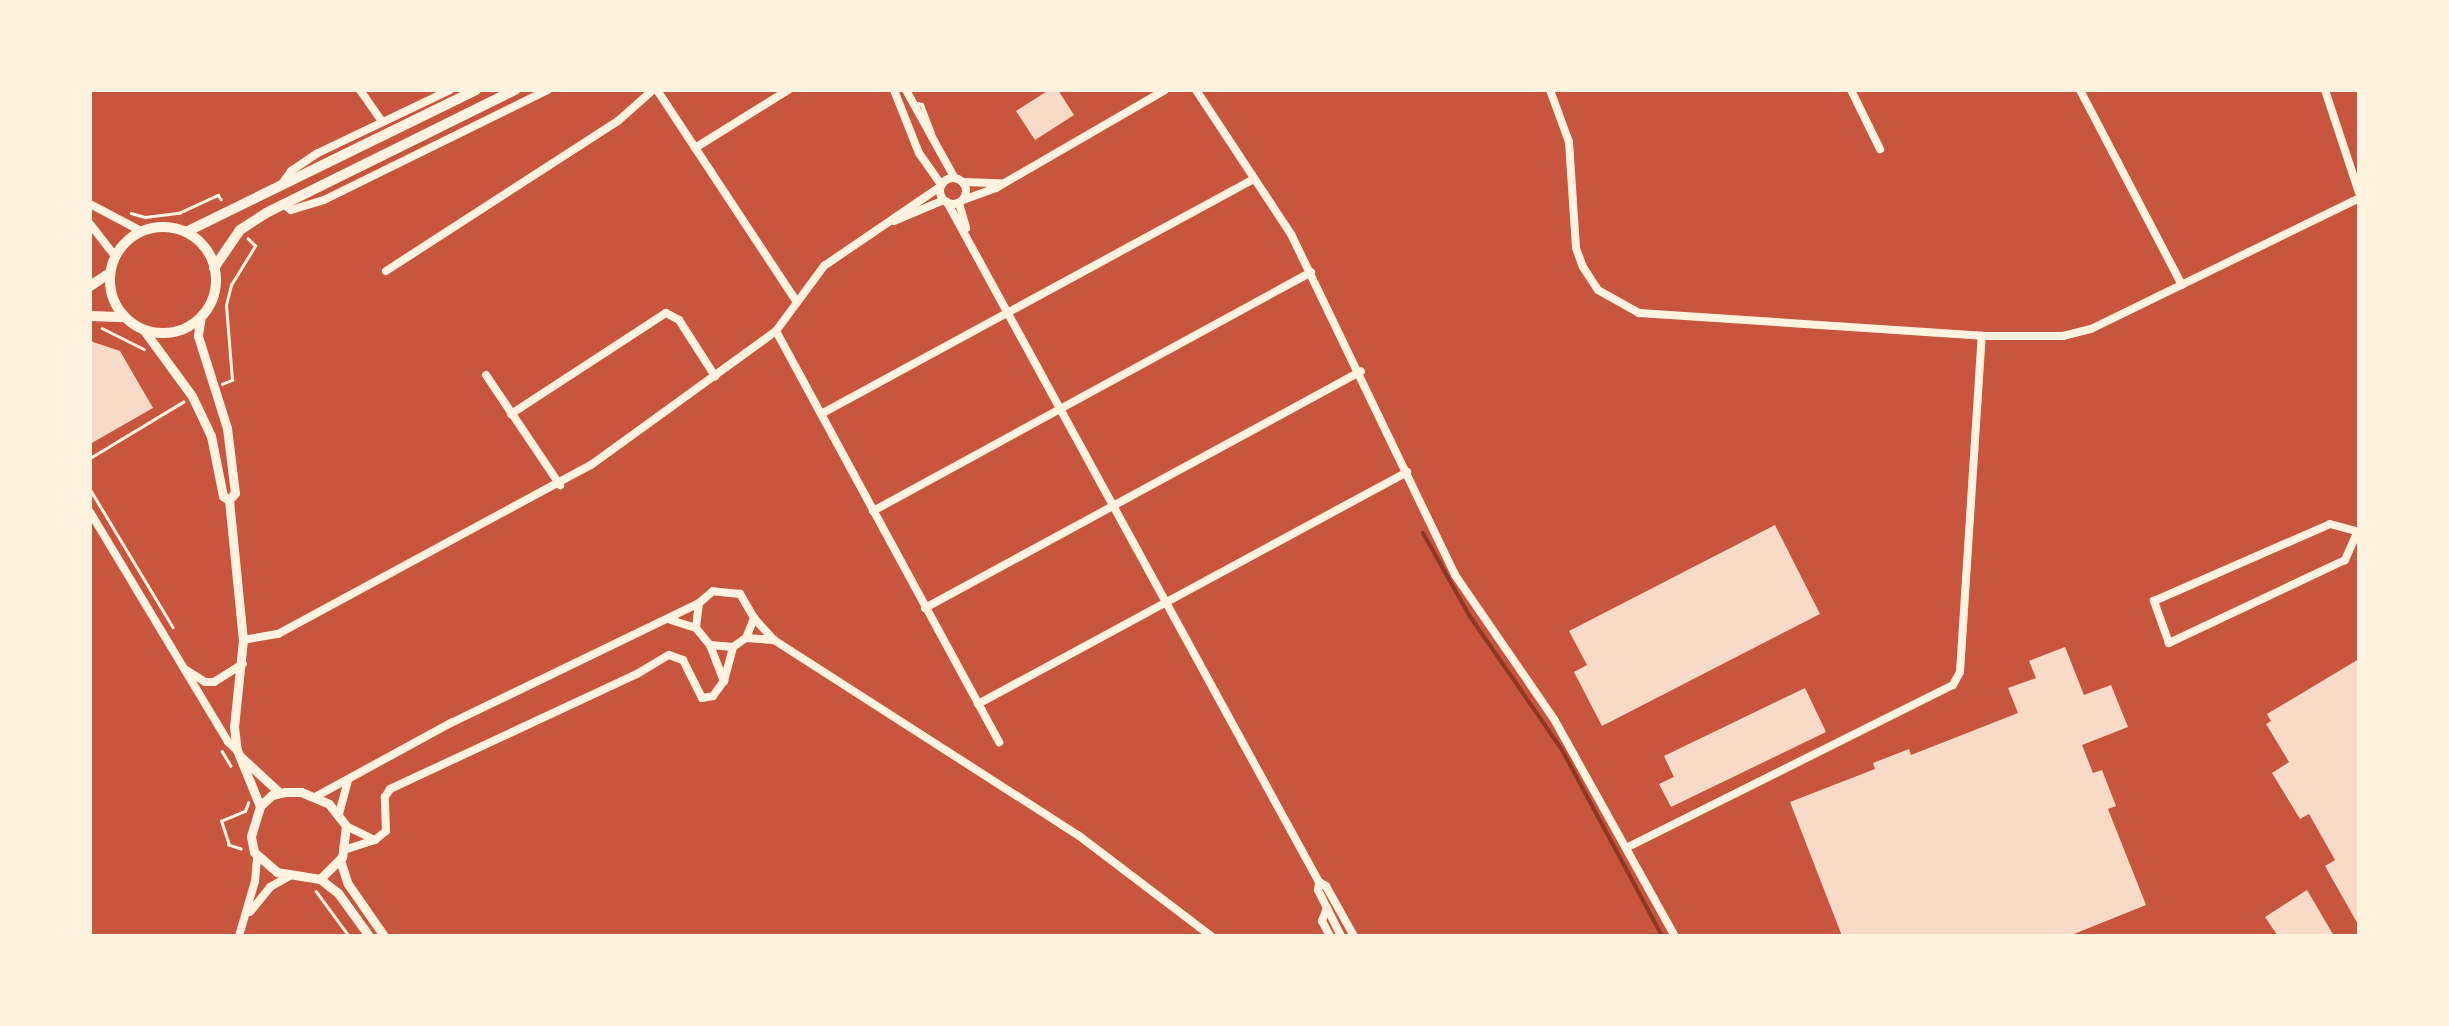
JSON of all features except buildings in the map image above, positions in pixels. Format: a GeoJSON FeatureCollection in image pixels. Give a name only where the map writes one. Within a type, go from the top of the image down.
{"type":"FeatureCollection","features":[{"type":"Feature","properties":{"kind":"main road"},"geometry":{"type":"LineString","coordinates":[[186,232],[476,90]]}},
{"type":"Feature","properties":{"kind":"main road"},"geometry":{"type":"LineString","coordinates":[[214,268],[240,230],[283,204],[520,90]]}},
{"type":"Feature","properties":{"kind":"main road"},"geometry":{"type":"LineString","coordinates":[[164,227],[186,232],[204,247],[214,268],[214,294],[202,316],[170,332],[142,329],[124,316],[112,296],[110,273],[115,256],[141,231],[164,227]]}},
{"type":"Feature","properties":{"kind":"main road"},"geometry":{"type":"LineString","coordinates":[[90,286],[110,273]]}},
{"type":"Feature","properties":{"kind":"main road"},"geometry":{"type":"LineString","coordinates":[[91,315],[124,316]]}},
{"type":"Feature","properties":{"kind":"street"},"geometry":{"type":"LineString","coordinates":[[360,90],[382,122]]}},
{"type":"Feature","properties":{"kind":"street"},"geometry":{"type":"LineString","coordinates":[[280,186],[291,171],[318,153],[450,90]]}},
{"type":"Feature","properties":{"kind":"street"},"geometry":{"type":"LineString","coordinates":[[283,204],[290,210],[311,200],[324,200],[548,90]]}},
{"type":"Feature","properties":{"kind":"street"},"geometry":{"type":"LineString","coordinates":[[386,271],[618,121],[655,90],[797,302]]}},
{"type":"Feature","properties":{"kind":"street"},"geometry":{"type":"LineString","coordinates":[[696,148],[788,90]]}},
{"type":"Feature","properties":{"kind":"street"},"geometry":{"type":"LineString","coordinates":[[894,90],[919,152],[941,186],[945,201],[969,237],[1166,603],[1320,882],[1354,936]]}},
{"type":"Feature","properties":{"kind":"street"},"geometry":{"type":"LineString","coordinates":[[906,90],[954,178],[963,182],[1000,183]]}},
{"type":"Feature","properties":{"kind":"street"},"geometry":{"type":"LineString","coordinates":[[894,221],[945,201],[961,201],[1000,183],[1165,90]]}},
{"type":"Feature","properties":{"kind":"street"},"geometry":{"type":"LineString","coordinates":[[1196,90],[1311,272],[1455,574],[1554,719],[1675,936]]}},
{"type":"Feature","properties":{"kind":"street"},"geometry":{"type":"LineString","coordinates":[[1550,90],[1569,142],[1576,248],[1598,290],[1616,304],[1638,313],[2033,339],[2092,329],[2359,195],[2325,90]]}},
{"type":"Feature","properties":{"kind":"street"},"geometry":{"type":"LineString","coordinates":[[1850,90],[1880,149]]}},
{"type":"Feature","properties":{"kind":"street"},"geometry":{"type":"LineString","coordinates":[[2080,90],[2182,284]]}},
{"type":"Feature","properties":{"kind":"street"},"geometry":{"type":"LineString","coordinates":[[243,640],[278,634],[592,465],[776,330],[824,266],[954,178]]}},
{"type":"Feature","properties":{"kind":"street"},"geometry":{"type":"LineString","coordinates":[[821,414],[1253,179]]}},
{"type":"Feature","properties":{"kind":"street"},"geometry":{"type":"LineString","coordinates":[[963,182],[961,201],[969,237]]}},
{"type":"Feature","properties":{"kind":"street"},"geometry":{"type":"LineString","coordinates":[[90,204],[141,231]]}},
{"type":"Feature","properties":{"kind":"street"},"geometry":{"type":"LineString","coordinates":[[90,224],[115,256]]}},
{"type":"Feature","properties":{"kind":"street"},"geometry":{"type":"LineString","coordinates":[[873,511],[1311,272]]}},
{"type":"Feature","properties":{"kind":"street"},"geometry":{"type":"LineString","coordinates":[[512,414],[666,313],[679,320],[714,376]]}},
{"type":"Feature","properties":{"kind":"street"},"geometry":{"type":"LineString","coordinates":[[202,316],[198,336],[228,428],[235,493],[229,500],[243,664],[234,727],[238,753],[260,806],[251,836],[248,915]]}},
{"type":"Feature","properties":{"kind":"street"},"geometry":{"type":"LineString","coordinates":[[142,329],[210,436],[222,496],[229,500]]}},
{"type":"Feature","properties":{"kind":"street"},"geometry":{"type":"LineString","coordinates":[[776,330],[999,742]]}},
{"type":"Feature","properties":{"kind":"street"},"geometry":{"type":"LineString","coordinates":[[1628,847],[1952,685],[1960,672],[1982,336]]}},
{"type":"Feature","properties":{"kind":"street"},"geometry":{"type":"LineString","coordinates":[[925,608],[1361,371]]}},
{"type":"Feature","properties":{"kind":"street"},"geometry":{"type":"LineString","coordinates":[[486,375],[560,485]]}},
{"type":"Feature","properties":{"kind":"street"},"geometry":{"type":"LineString","coordinates":[[978,704],[1407,472]]}},
{"type":"Feature","properties":{"kind":"street"},"geometry":{"type":"LineString","coordinates":[[90,512],[228,742],[280,793],[316,797],[340,814],[346,826],[342,855],[348,884],[384,936]]}},
{"type":"Feature","properties":{"kind":"street"},"geometry":{"type":"LineString","coordinates":[[2330,524],[2358,533],[2345,560],[2168,643],[2154,601],[2330,524]]}},
{"type":"Feature","properties":{"kind":"street"},"geometry":{"type":"LineString","coordinates":[[316,797],[452,723],[671,620],[713,591],[732,590],[747,600],[754,618],[774,640],[1078,835],[1210,936]]}},
{"type":"Feature","properties":{"kind":"street"},"geometry":{"type":"LineString","coordinates":[[696,628],[699,603]]}},
{"type":"Feature","properties":{"kind":"street"},"geometry":{"type":"LineString","coordinates":[[710,645],[733,647],[746,638],[754,618]]}},
{"type":"Feature","properties":{"kind":"street"},"geometry":{"type":"LineString","coordinates":[[671,620],[696,628],[710,645],[724,681]]}},
{"type":"Feature","properties":{"kind":"street"},"geometry":{"type":"LineString","coordinates":[[746,638],[774,640]]}},
{"type":"Feature","properties":{"kind":"street"},"geometry":{"type":"LineString","coordinates":[[317,884],[342,855],[374,840],[388,825],[384,803],[390,789],[638,674],[669,655],[683,660],[702,698],[712,696],[724,681],[733,647]]}},
{"type":"Feature","properties":{"kind":"street"},"geometry":{"type":"LineString","coordinates":[[186,670],[204,682],[214,682],[243,664]]}},
{"type":"Feature","properties":{"kind":"street"},"geometry":{"type":"LineString","coordinates":[[340,814],[348,781]]}},
{"type":"Feature","properties":{"kind":"street"},"geometry":{"type":"LineString","coordinates":[[260,806],[280,793]]}},
{"type":"Feature","properties":{"kind":"street"},"geometry":{"type":"LineString","coordinates":[[346,826],[374,840]]}},
{"type":"Feature","properties":{"kind":"street"},"geometry":{"type":"LineString","coordinates":[[252,855],[290,876],[338,893],[369,936]]}},
{"type":"Feature","properties":{"kind":"street"},"geometry":{"type":"LineString","coordinates":[[239,936],[248,915],[270,887],[290,876]]}},
{"type":"Feature","properties":{"kind":"street"},"geometry":{"type":"LineString","coordinates":[[1320,882],[1341,936]]}},
{"type":"Feature","properties":{"kind":"street"},"geometry":{"type":"LineString","coordinates":[[1327,908],[1322,921],[1330,936]]}},
{"type":"Feature","properties":{"kind":"path"},"geometry":{"type":"LineString","coordinates":[[112,218],[117,210],[145,217],[178,213],[218,195],[228,212]]}},
{"type":"Feature","properties":{"kind":"path"},"geometry":{"type":"LineString","coordinates":[[214,386],[232,380],[226,305],[230,285],[255,246],[240,230]]}},
{"type":"Feature","properties":{"kind":"path"},"geometry":{"type":"LineString","coordinates":[[91,315],[95,326],[134,342],[154,357]]}},
{"type":"Feature","properties":{"kind":"path"},"geometry":{"type":"LineString","coordinates":[[90,458],[188,398],[178,388]]}},
{"type":"Feature","properties":{"kind":"path"},"geometry":{"type":"LineString","coordinates":[[90,489],[175,626]]}},
{"type":"Feature","properties":{"kind":"path"},"geometry":{"type":"LineString","coordinates":[[221,750],[231,766]]}},
{"type":"Feature","properties":{"kind":"path"},"geometry":{"type":"LineString","coordinates":[[250,798],[245,810],[220,821],[229,845],[252,855]]}},
{"type":"Feature","properties":{"kind":"path"},"geometry":{"type":"LineString","coordinates":[[317,884],[349,936]]}},
{"type":"Feature","properties":{"kind":"waterway"},"geometry":{"type":"LineString","coordinates":[[1423,533],[1469,615],[1562,750],[1662,936]]}}]}
